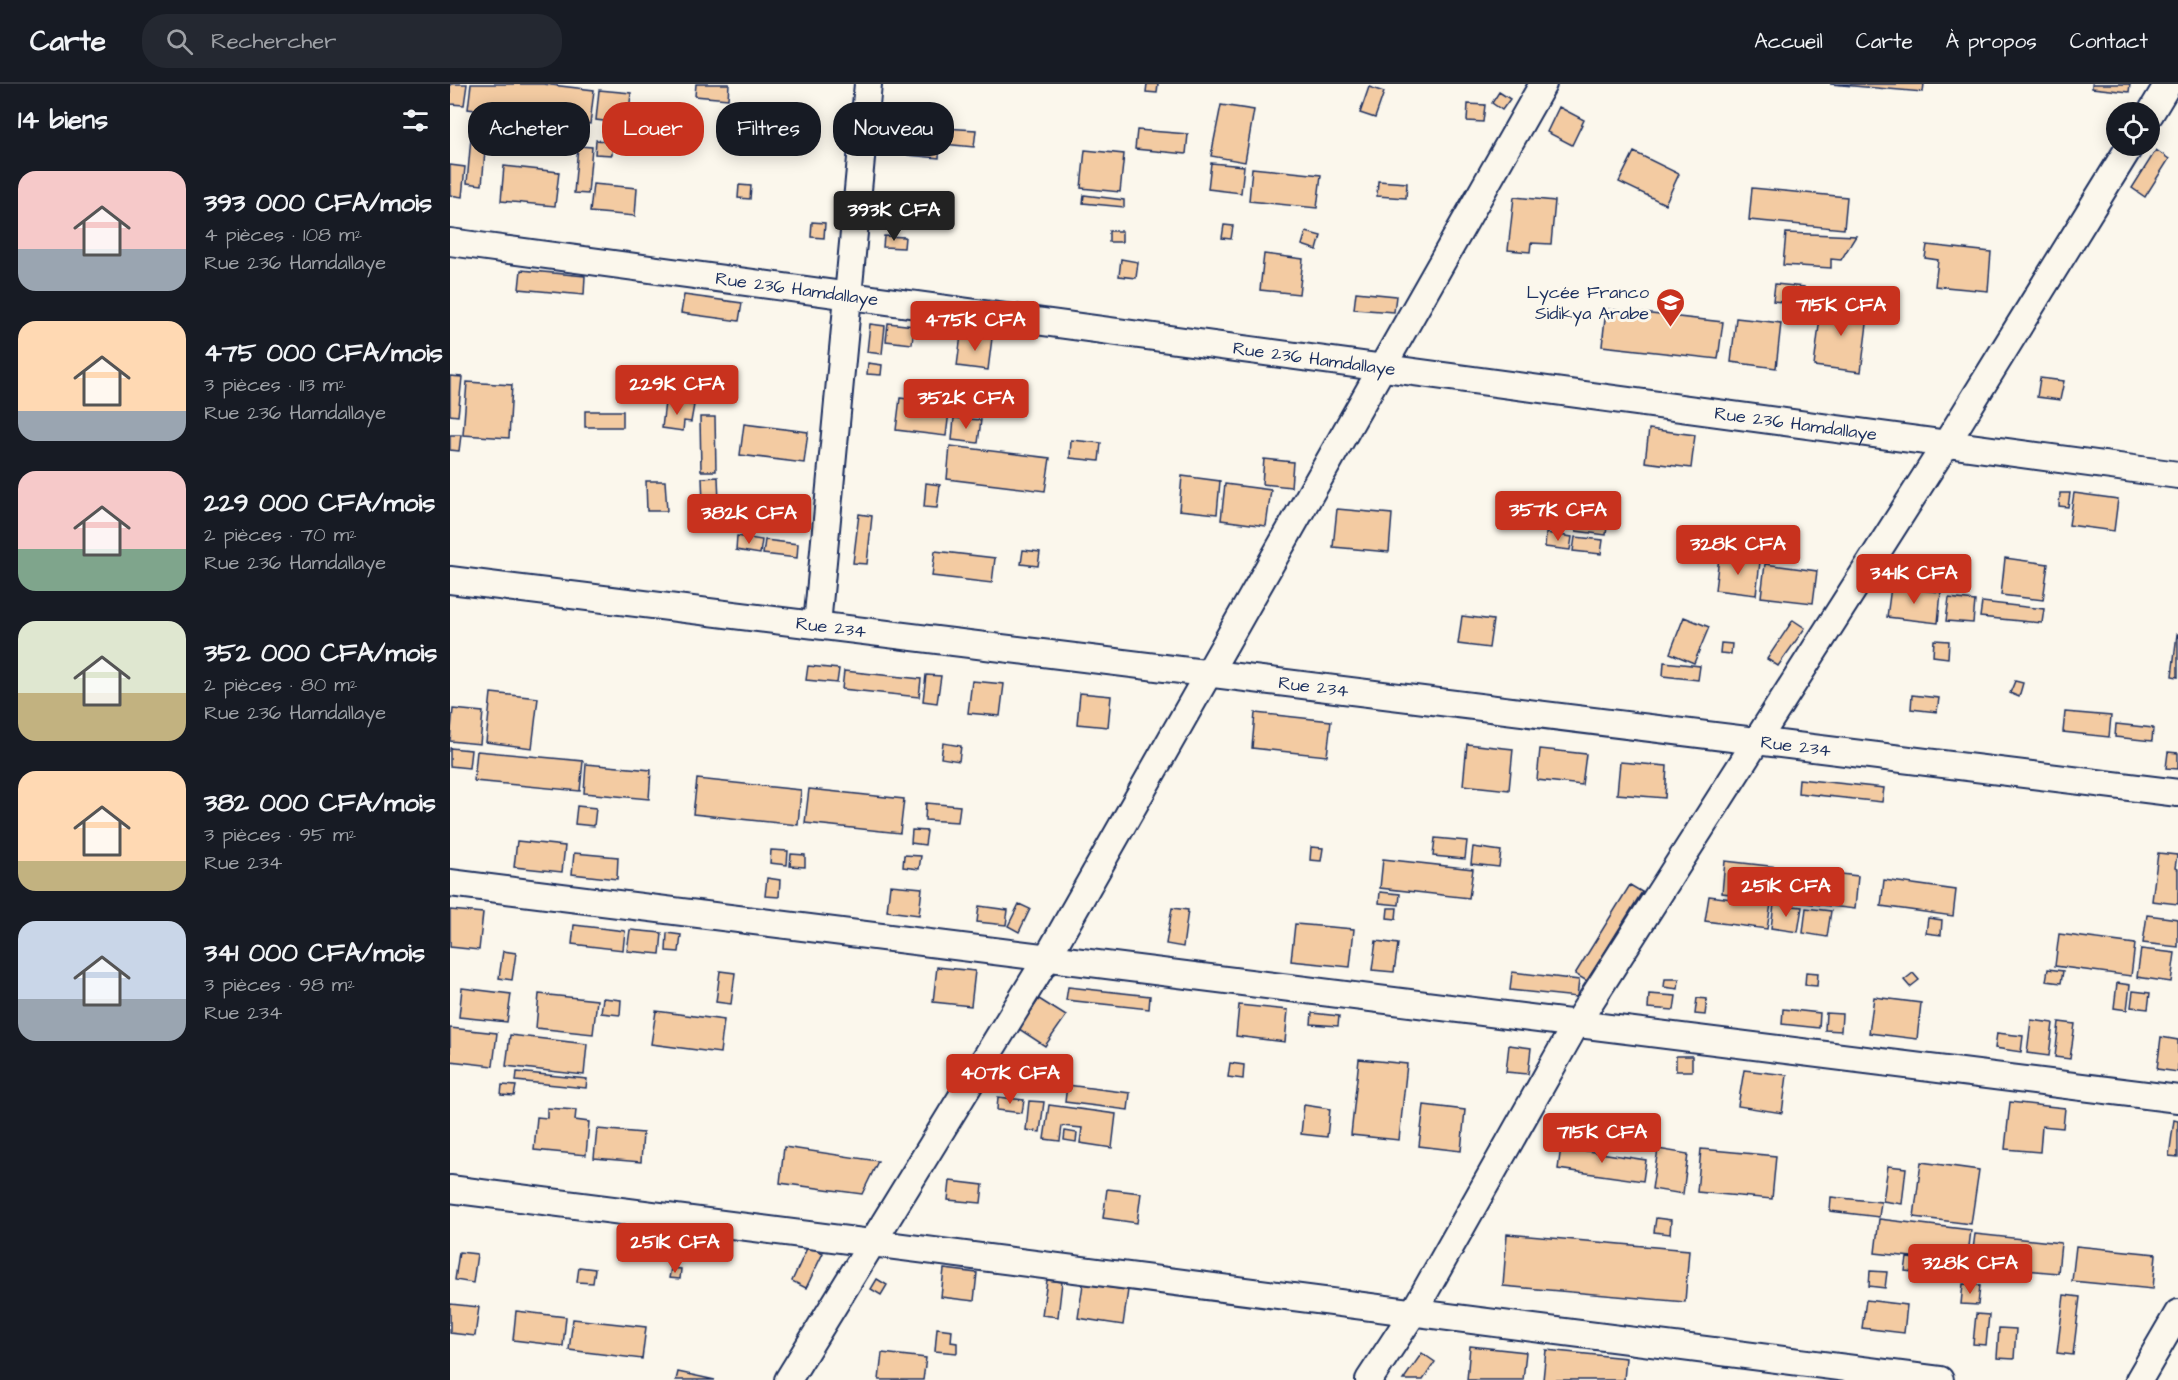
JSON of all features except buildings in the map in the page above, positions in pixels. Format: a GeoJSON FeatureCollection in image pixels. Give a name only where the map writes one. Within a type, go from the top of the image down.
{"type":"FeatureCollection","features":[{"type":"Feature","properties":{"kind":"street"},"geometry":{"type":"LineString","coordinates":[[817,625],[868,84]]}},
{"type":"Feature","properties":{"kind":"street"},"geometry":{"type":"LineString","coordinates":[[788,1380],[1047,958],[1543,84]]}},
{"type":"Feature","properties":{"kind":"street"},"geometry":{"type":"LineString","coordinates":[[2157,102],[2168,84]]}},
{"type":"Feature","properties":{"kind":"street"},"geometry":{"type":"LineString","coordinates":[[1369,1380],[1413,1313],[1576,1024],[1946,444],[2124,156]]}},
{"type":"Feature","properties":{"kind":"street","name":"Rue 236 Hamdallaye"},"geometry":{"type":"LineString","coordinates":[[450,242],[2178,475]]}},
{"type":"Feature","properties":{"kind":"street","name":"Rue 234"},"geometry":{"type":"LineString","coordinates":[[450,580],[2178,793]]}},
{"type":"Feature","properties":{"kind":"street"},"geometry":{"type":"LineString","coordinates":[[450,883],[2178,1099]]}},
{"type":"Feature","properties":{"kind":"street"},"geometry":{"type":"LineString","coordinates":[[450,1189],[1940,1380]]}},
{"type":"Feature","properties":{"kind":"street"},"geometry":{"type":"LineString","coordinates":[[2139,1380],[2178,1312]]}},
{"type":"Feature","properties":{"kind":"place","name":"Lycée Franco Sidikya Arabe"},"geometry":{"type":"Point","coordinates":[1670,328]}}]}
